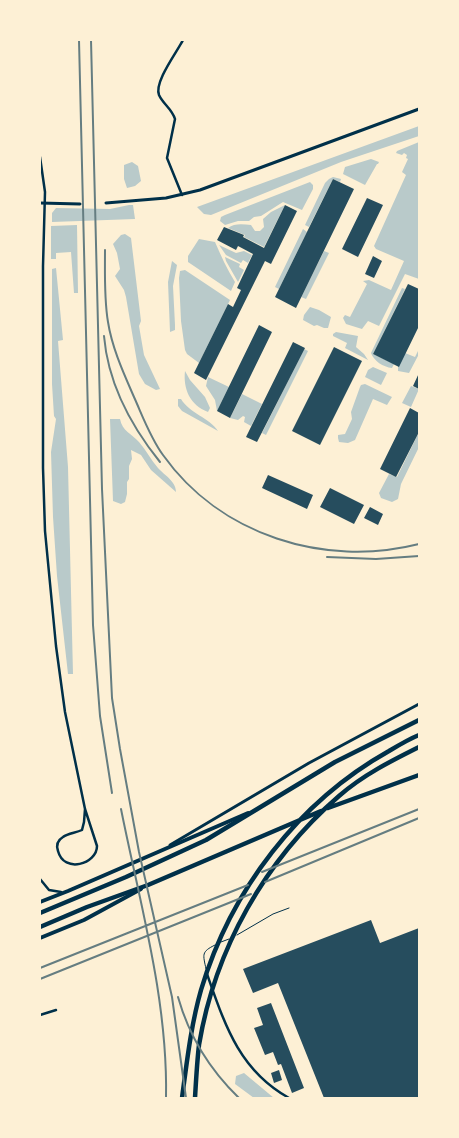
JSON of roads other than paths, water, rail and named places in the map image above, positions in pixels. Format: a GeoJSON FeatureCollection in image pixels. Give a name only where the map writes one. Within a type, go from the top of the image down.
{"type":"FeatureCollection","features":[{"type":"Feature","properties":{"kind":"main road"},"geometry":{"type":"LineString","coordinates":[[40,913],[165,860],[206,840],[334,762],[419,720]]}},
{"type":"Feature","properties":{"kind":"main road"},"geometry":{"type":"LineString","coordinates":[[182,1098],[189,1042],[201,990],[216,949],[234,909],[262,865],[298,822],[332,790],[367,763],[419,735]]}},
{"type":"Feature","properties":{"kind":"main road"},"geometry":{"type":"LineString","coordinates":[[195,1098],[199,1046],[211,994],[243,914],[270,871],[305,827],[340,795],[375,770],[419,746]]}},
{"type":"Feature","properties":{"kind":"main road"},"geometry":{"type":"LineString","coordinates":[[40,927],[148,885],[338,804],[418,775]]}},
{"type":"Feature","properties":{"kind":"main road"},"geometry":{"type":"LineString","coordinates":[[40,902],[262,807]]}},
{"type":"Feature","properties":{"kind":"main road"},"geometry":{"type":"LineString","coordinates":[[40,938],[84,920],[148,885]]}},
{"type":"Feature","properties":{"kind":"street"},"geometry":{"type":"LineString","coordinates":[[182,195],[167,158],[175,118],[161,98],[158,89],[183,40]]}},
{"type":"Feature","properties":{"kind":"street"},"geometry":{"type":"LineString","coordinates":[[106,203],[151,200],[182,195],[419,109]]}},
{"type":"Feature","properties":{"kind":"street"},"geometry":{"type":"LineString","coordinates":[[40,157],[45,192],[42,203],[43,468],[46,541],[62,688],[73,754],[85,809],[97,846],[97,851],[91,858],[70,865],[64,863],[57,847],[62,837],[82,830],[85,809]]}},
{"type":"Feature","properties":{"kind":"street"},"geometry":{"type":"LineString","coordinates":[[42,203],[80,204]]}},
{"type":"Feature","properties":{"kind":"street"},"geometry":{"type":"LineString","coordinates":[[40,333],[43,328]]}},
{"type":"Feature","properties":{"kind":"street"},"geometry":{"type":"LineString","coordinates":[[158,852],[309,763],[419,704]]}},
{"type":"Feature","properties":{"kind":"street"},"geometry":{"type":"LineString","coordinates":[[40,879],[49,890],[68,891]]}},
{"type":"Feature","properties":{"kind":"street"},"geometry":{"type":"LineString","coordinates":[[208,974],[224,1023],[233,1042],[248,1063],[264,1080],[271,1087],[289,1098]]}},
{"type":"Feature","properties":{"kind":"street"},"geometry":{"type":"LineString","coordinates":[[40,1015],[56,1010]]}},
{"type":"Feature","properties":{"kind":"lane"},"geometry":{"type":"LineString","coordinates":[[208,974],[203,953],[205,950],[273,914],[289,908]]}},
{"type":"Feature","properties":{"kind":"railway"},"geometry":{"type":"LineString","coordinates":[[79,40],[93,625],[100,716],[112,793]]}},
{"type":"Feature","properties":{"kind":"railway"},"geometry":{"type":"LineString","coordinates":[[91,40],[102,489],[112,698],[139,852],[172,997],[186,1098]]}},
{"type":"Feature","properties":{"kind":"railway"},"geometry":{"type":"LineString","coordinates":[[105,250],[107,313],[115,351],[154,441],[186,483],[214,506],[244,525],[277,538],[311,547],[347,551],[383,550],[419,544]]}},
{"type":"Feature","properties":{"kind":"railway"},"geometry":{"type":"LineString","coordinates":[[104,336],[110,370],[123,403],[140,434],[160,462]]}},
{"type":"Feature","properties":{"kind":"railway"},"geometry":{"type":"LineString","coordinates":[[327,557],[376,559],[419,556]]}},
{"type":"Feature","properties":{"kind":"railway"},"geometry":{"type":"LineString","coordinates":[[121,809],[158,989],[165,1061],[166,1098]]}},
{"type":"Feature","properties":{"kind":"railway"},"geometry":{"type":"LineString","coordinates":[[262,872],[419,809]]}},
{"type":"Feature","properties":{"kind":"railway"},"geometry":{"type":"LineString","coordinates":[[265,882],[419,818]]}},
{"type":"Feature","properties":{"kind":"railway"},"geometry":{"type":"LineString","coordinates":[[40,968],[248,885]]}},
{"type":"Feature","properties":{"kind":"railway"},"geometry":{"type":"LineString","coordinates":[[40,979],[251,894]]}},
{"type":"Feature","properties":{"kind":"railway"},"geometry":{"type":"LineString","coordinates":[[178,997],[194,1039],[219,1076],[239,1098]]}}]}
